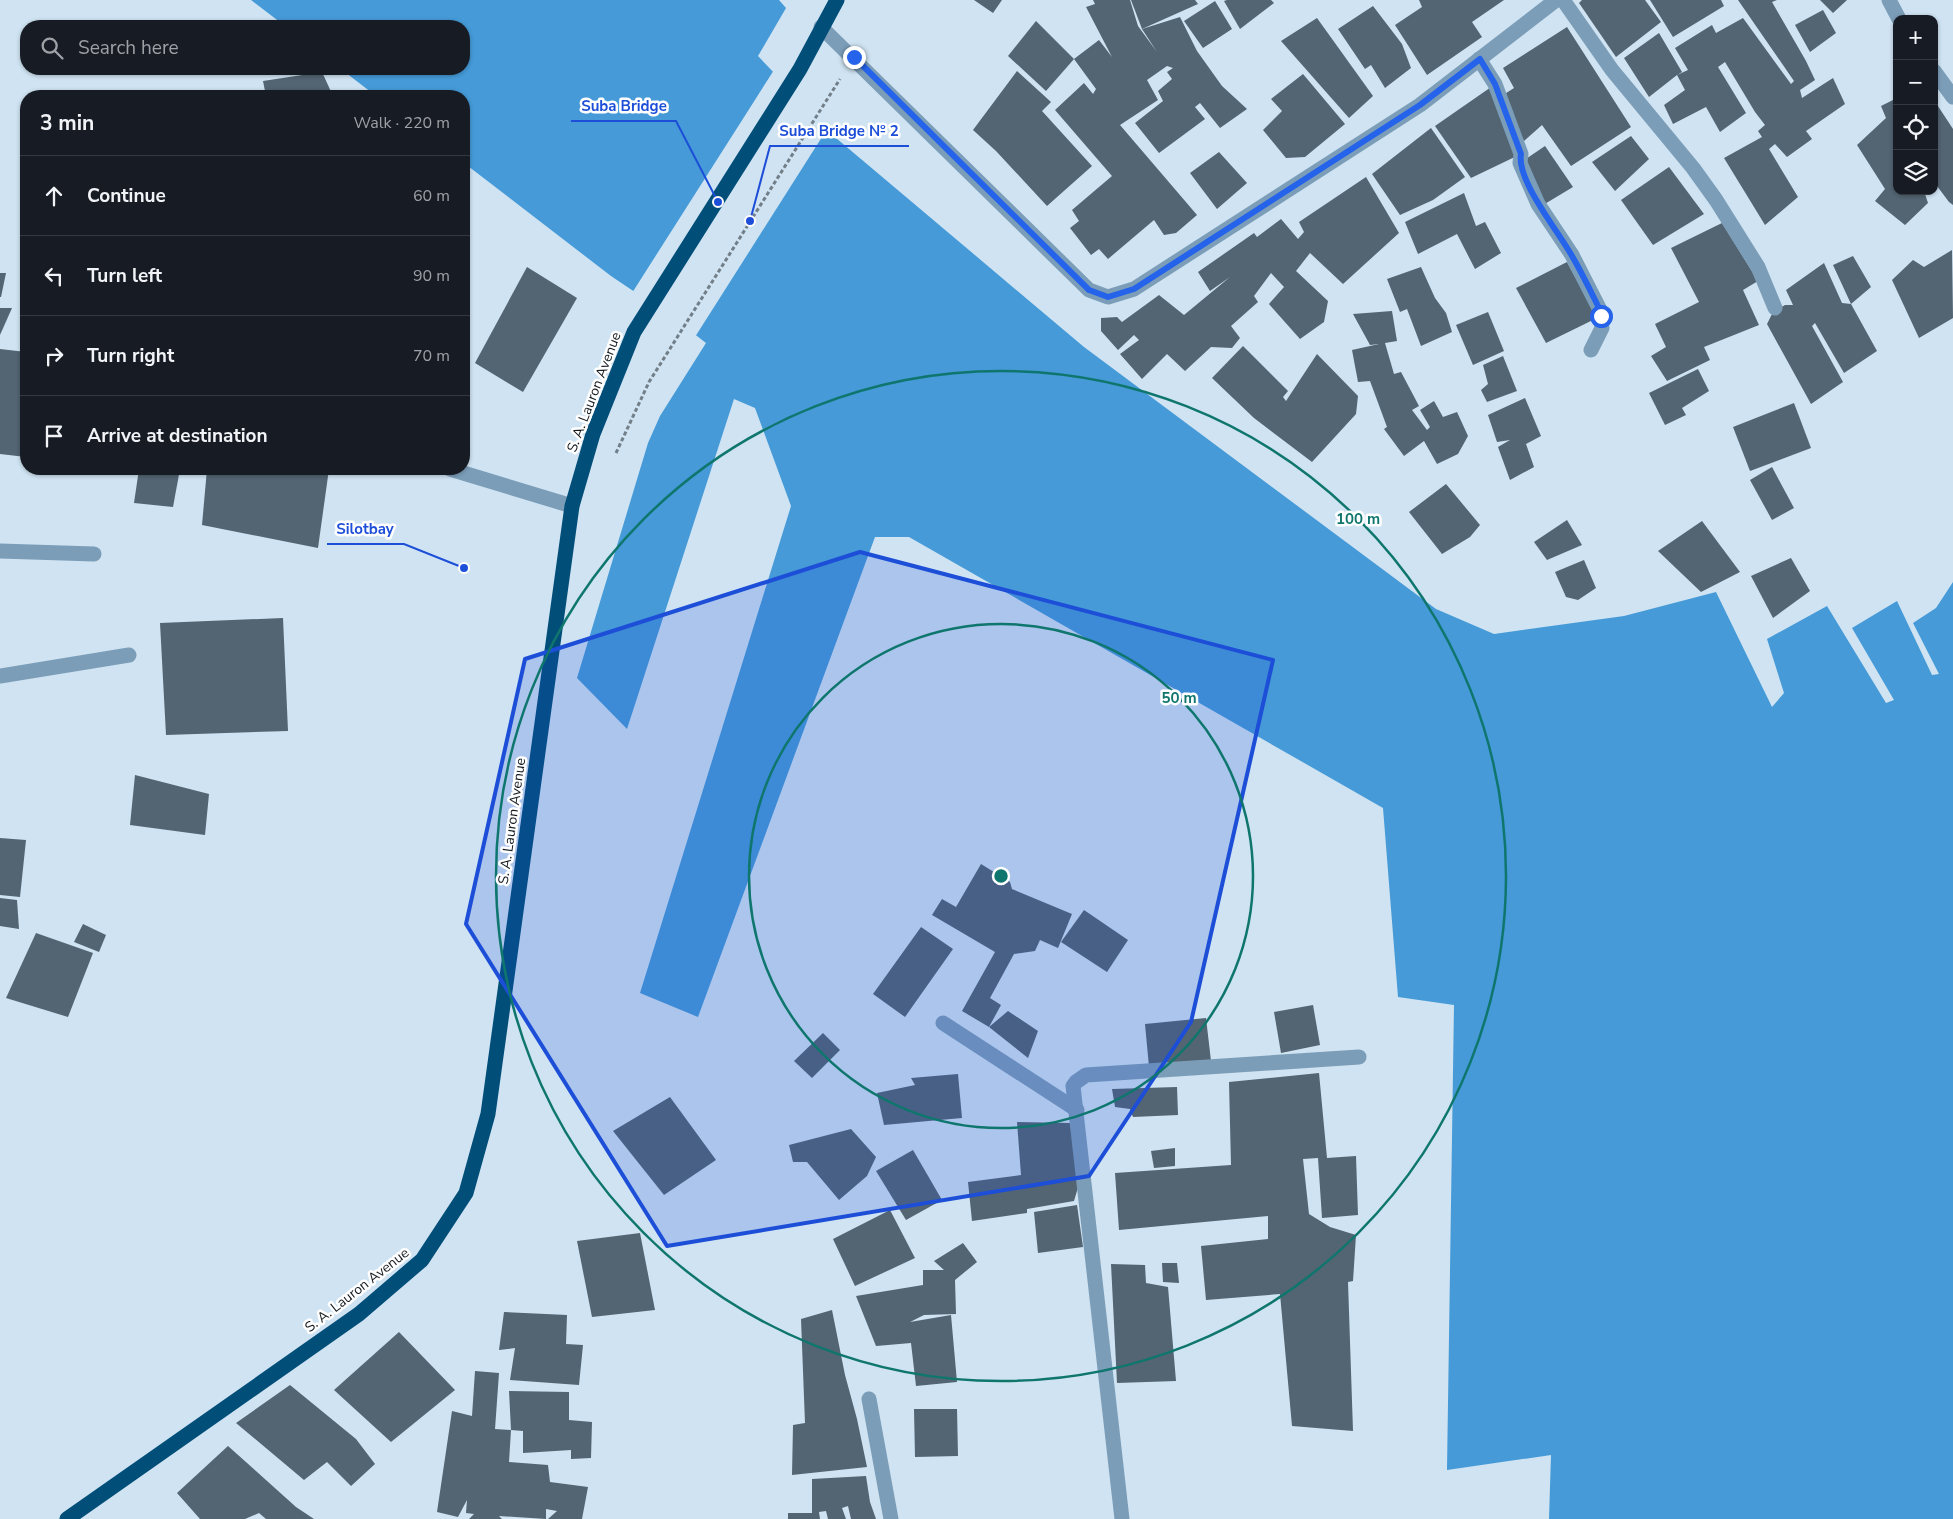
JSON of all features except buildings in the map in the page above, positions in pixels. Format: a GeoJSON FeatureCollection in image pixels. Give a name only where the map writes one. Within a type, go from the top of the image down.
{"type":"FeatureCollection","features":[{"type":"Feature","properties":{"kind":"highway","name":"S. A. Lauron Avenue"},"geometry":{"type":"LineString","coordinates":[[68,1519],[359,1314],[422,1260],[466,1193],[488,1114],[572,506],[593,434],[634,332],[800,69],[837,0]]}},
{"type":"Feature","properties":{"kind":"street"},"geometry":{"type":"LineString","coordinates":[[822,27],[1089,290],[1108,297],[1134,289],[1420,105],[1556,0]]}},
{"type":"Feature","properties":{"kind":"street"},"geometry":{"type":"LineString","coordinates":[[1564,0],[1612,70],[1693,168],[1716,200],[1758,267],[1775,308]]}},
{"type":"Feature","properties":{"kind":"street"},"geometry":{"type":"LineString","coordinates":[[1889,0],[1897,15]]}},
{"type":"Feature","properties":{"kind":"street"},"geometry":{"type":"LineString","coordinates":[[1480,59],[1495,84],[1521,154],[1520,163],[1538,204],[1572,255],[1599,308],[1602,328],[1592,350]]}},
{"type":"Feature","properties":{"kind":"street"},"geometry":{"type":"LineString","coordinates":[[1938,77],[1953,98]]}},
{"type":"Feature","properties":{"kind":"street"},"geometry":{"type":"LineString","coordinates":[[470,475],[572,506]]}},
{"type":"Feature","properties":{"kind":"street"},"geometry":{"type":"LineString","coordinates":[[0,551],[94,554]]}},
{"type":"Feature","properties":{"kind":"street"},"geometry":{"type":"LineString","coordinates":[[0,676],[129,655]]}},
{"type":"Feature","properties":{"kind":"street"},"geometry":{"type":"LineString","coordinates":[[943,1023],[1077,1110]]}},
{"type":"Feature","properties":{"kind":"street"},"geometry":{"type":"LineString","coordinates":[[1122,1519],[1074,1086],[1076,1082],[1086,1075],[1359,1057]]}},
{"type":"Feature","properties":{"kind":"street"},"geometry":{"type":"LineString","coordinates":[[869,1399],[891,1519]]}},
{"type":"Feature","properties":{"kind":"path"},"geometry":{"type":"LineString","coordinates":[[666,354],[833,90]]}},
{"type":"Feature","properties":{"kind":"highlighted area"},"geometry":{"type":"Polygon","coordinates":[[[860,552],[1273,660],[1191,1022],[1089,1176],[667,1246],[466,924],[525,659],[860,552]]]}},
{"type":"Feature","properties":{"kind":"water"},"geometry":{"type":"Polygon","coordinates":[[[251,0],[779,0],[786,8],[758,56],[836,138],[1084,347],[1436,609],[1494,634],[1624,616],[1716,592],[1772,707],[1784,693],[1767,639],[1827,606],[1886,703],[1894,700],[1852,628],[1897,601],[1932,675],[1939,674],[1913,623],[1936,608],[1953,582],[1953,1519],[1549,1519],[1551,1455],[1447,1470],[1454,1005],[1398,997],[1383,808],[909,537],[875,537],[698,1017],[640,993],[791,506],[755,408],[734,399],[627,729],[577,678],[648,443],[660,416],[706,343],[675,319],[611,276],[470,168],[470,90],[368,90],[349,75],[470,75],[470,20],[277,20],[251,0]]]}},
{"type":"Feature","properties":{"kind":"pier"},"geometry":{"type":"Polygon","coordinates":[[[774,70],[829,126],[695,337],[632,293],[774,70]]]}},
{"type":"Feature","properties":{"kind":"place","name":"Suba Bridge"},"geometry":{"type":"Point","coordinates":[718,202]}},
{"type":"Feature","properties":{"kind":"place","name":"Suba Bridge № 2"},"geometry":{"type":"Point","coordinates":[750,221]}},
{"type":"Feature","properties":{"kind":"place","name":"Silotbay"},"geometry":{"type":"Point","coordinates":[464,568]}},
{"type":"Feature","properties":{"kind":"route"},"geometry":{"type":"LineString","coordinates":[[854,57],[1089,290],[1108,297],[1134,289],[1420,105],[1480,59],[1495,84],[1521,154],[1520,163],[1538,204],[1572,255],[1599,308],[1601,316]]}}]}
